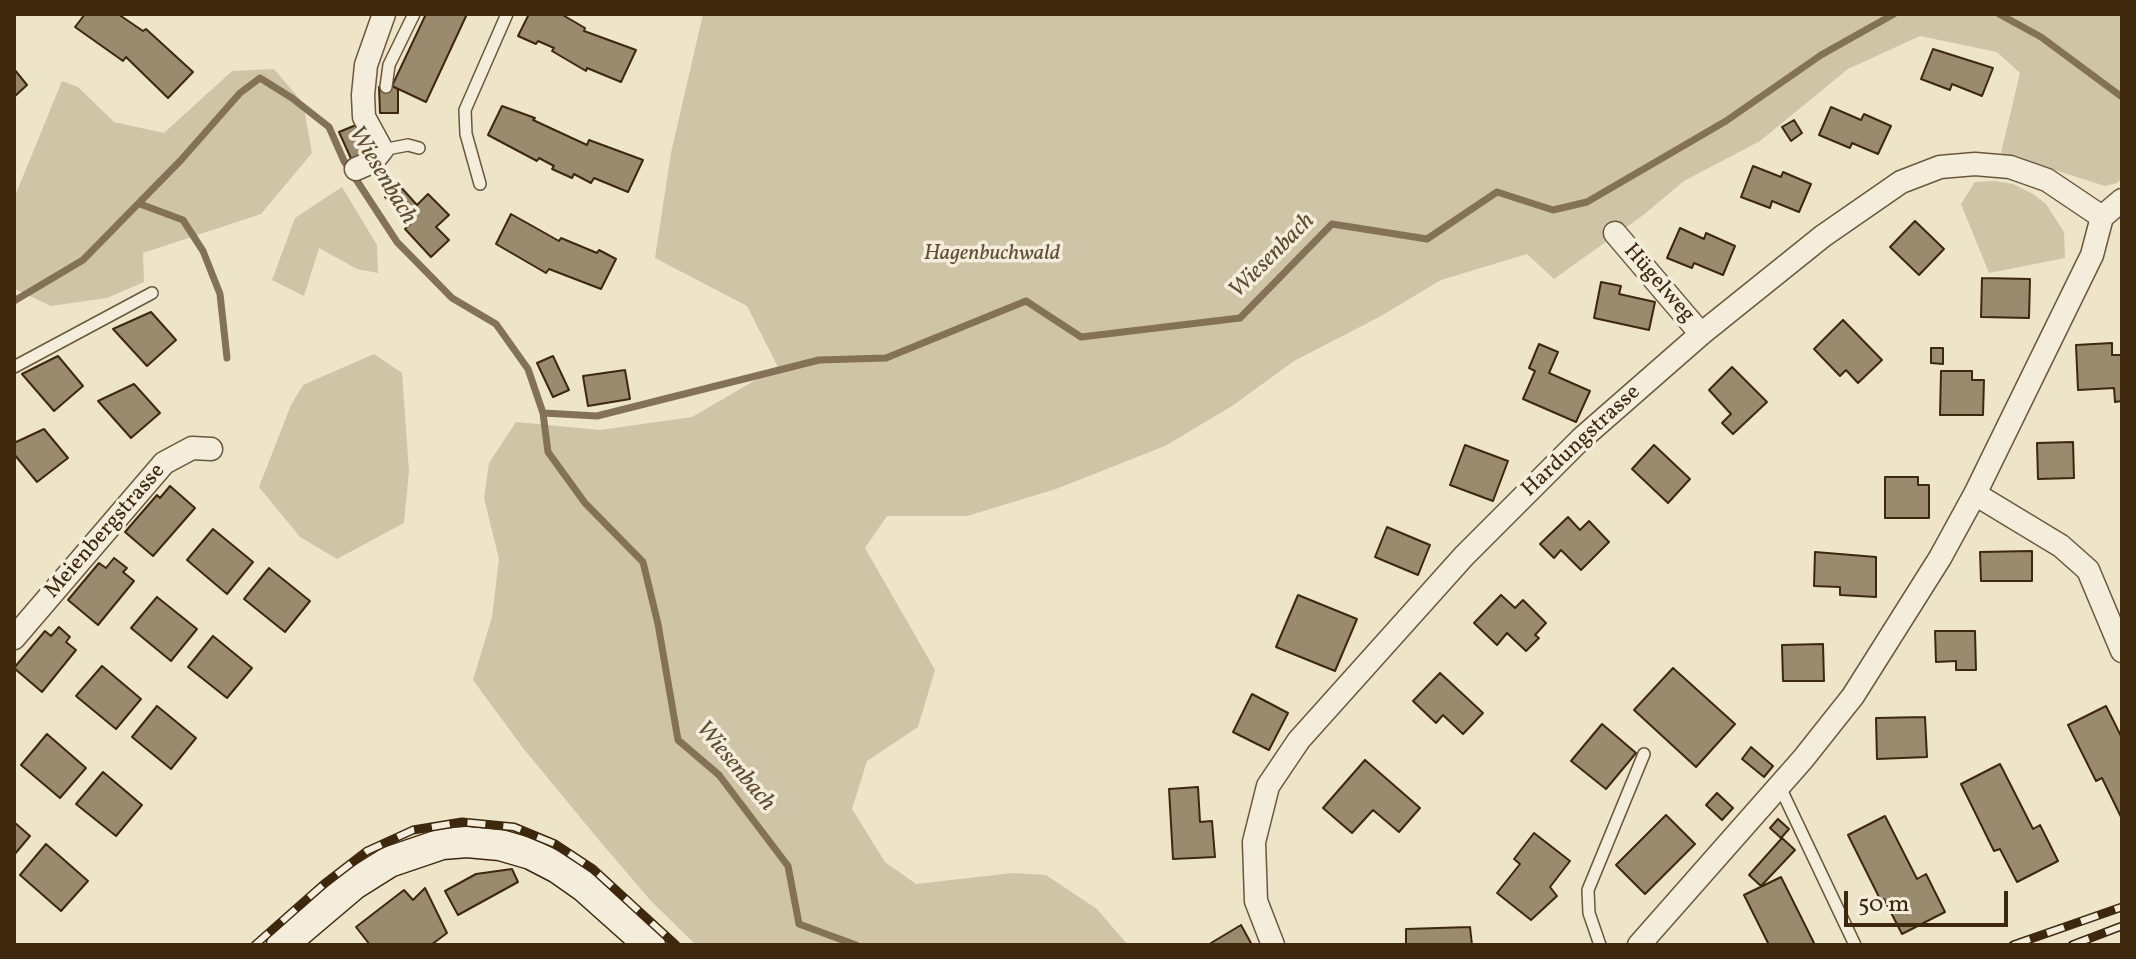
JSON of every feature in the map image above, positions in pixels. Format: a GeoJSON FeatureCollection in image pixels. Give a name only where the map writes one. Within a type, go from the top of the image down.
{"type":"FeatureCollection","features":[{"type":"Feature","properties":{"kind":"main road"},"geometry":{"type":"LineString","coordinates":[[282,945],[354,884],[389,862],[442,844],[467,842],[510,848],[531,854],[558,868],[585,887],[650,945]]}},
{"type":"Feature","properties":{"kind":"street"},"geometry":{"type":"LineString","coordinates":[[356,169],[372,162],[382,150],[364,117],[363,95],[366,65],[384,14]]}},
{"type":"Feature","properties":{"kind":"street","name":"Hardungstrasse"},"geometry":{"type":"LineString","coordinates":[[1273,945],[1256,901],[1254,842],[1268,786],[1299,740],[1464,556],[1581,439],[1701,334],[1823,236],[1901,182],[1940,167],[1975,164],[2010,167],[2047,180],[2102,217]]}},
{"type":"Feature","properties":{"kind":"street"},"geometry":{"type":"LineString","coordinates":[[1639,945],[1853,696],[1940,558],[1975,494],[2092,255],[2102,217],[2122,200]]}},
{"type":"Feature","properties":{"kind":"street","name":"Hügelweg"},"geometry":{"type":"LineString","coordinates":[[1615,233],[1701,334]]}},
{"type":"Feature","properties":{"kind":"street","name":"Meienbergstrasse"},"geometry":{"type":"LineString","coordinates":[[14,638],[164,463],[192,448],[211,449]]}},
{"type":"Feature","properties":{"kind":"street"},"geometry":{"type":"LineString","coordinates":[[1975,494],[2061,546],[2088,570],[2122,651]]}},
{"type":"Feature","properties":{"kind":"lane"},"geometry":{"type":"LineString","coordinates":[[386,87],[389,65],[414,14]]}},
{"type":"Feature","properties":{"kind":"lane"},"geometry":{"type":"LineString","coordinates":[[480,184],[466,134],[465,110],[507,14]]}},
{"type":"Feature","properties":{"kind":"lane"},"geometry":{"type":"LineString","coordinates":[[382,150],[408,145],[419,148]]}},
{"type":"Feature","properties":{"kind":"lane"},"geometry":{"type":"LineString","coordinates":[[14,367],[152,293]]}},
{"type":"Feature","properties":{"kind":"lane"},"geometry":{"type":"LineString","coordinates":[[1600,945],[1589,913],[1588,890],[1644,754]]}},
{"type":"Feature","properties":{"kind":"lane"},"geometry":{"type":"LineString","coordinates":[[1779,785],[1855,945]]}},
{"type":"Feature","properties":{"kind":"green space","name":"Hagenbuchwald"},"geometry":{"type":"Polygon","coordinates":[[[703,14],[2122,14],[2122,178],[2105,186],[2001,153],[2020,73],[1997,52],[1920,36],[1848,69],[1760,141],[1684,181],[1642,216],[1554,279],[1527,254],[1441,280],[1381,316],[1294,361],[1232,406],[1165,446],[1056,489],[967,516],[887,516],[865,548],[935,670],[918,727],[867,761],[852,809],[885,862],[916,884],[1013,873],[1046,875],[1097,909],[1128,945],[696,945],[651,901],[598,839],[523,748],[473,680],[492,617],[499,559],[484,498],[489,463],[516,422],[600,430],[692,417],[778,367],[747,306],[655,258],[671,153],[703,14]]]}},
{"type":"Feature","properties":{"kind":"green space"},"geometry":{"type":"Polygon","coordinates":[[[274,69],[303,103],[312,153],[261,214],[143,253],[144,282],[107,298],[51,306],[15,289],[15,196],[62,81],[78,87],[114,122],[164,133],[232,71],[274,69]]]}},
{"type":"Feature","properties":{"kind":"green space"},"geometry":{"type":"Polygon","coordinates":[[[1975,182],[2013,184],[2046,204],[2064,232],[2065,258],[1989,273],[1961,204],[1975,182]]]}},
{"type":"Feature","properties":{"kind":"green space"},"geometry":{"type":"Polygon","coordinates":[[[342,187],[377,245],[378,273],[357,269],[319,248],[304,296],[272,280],[295,218],[342,187]]]}},
{"type":"Feature","properties":{"kind":"green space"},"geometry":{"type":"Polygon","coordinates":[[[374,354],[402,373],[409,471],[404,523],[337,559],[300,537],[259,487],[291,405],[303,385],[374,354]]]}},
{"type":"Feature","properties":{"kind":"building"},"geometry":{"type":"Polygon","coordinates":[[[85,14],[118,14],[143,31],[146,29],[193,72],[168,98],[126,57],[123,61],[75,27],[85,14]]]}},
{"type":"Feature","properties":{"kind":"building"},"geometry":{"type":"Polygon","coordinates":[[[426,14],[467,14],[426,102],[392,86],[426,14]]]}},
{"type":"Feature","properties":{"kind":"building"},"geometry":{"type":"Polygon","coordinates":[[[529,14],[561,14],[585,28],[584,31],[636,50],[621,82],[587,68],[586,71],[552,51],[554,48],[518,36],[529,14]]]}},
{"type":"Feature","properties":{"kind":"building"},"geometry":{"type":"Polygon","coordinates":[[[1933,49],[1993,68],[1982,96],[1952,84],[1950,90],[1921,79],[1933,49]]]}},
{"type":"Feature","properties":{"kind":"building"},"geometry":{"type":"Polygon","coordinates":[[[14,69],[27,85],[14,97],[14,69]]]}},
{"type":"Feature","properties":{"kind":"building"},"geometry":{"type":"Polygon","coordinates":[[[379,87],[398,89],[398,113],[380,113],[379,87]]]}},
{"type":"Feature","properties":{"kind":"building"},"geometry":{"type":"Polygon","coordinates":[[[502,106],[535,118],[533,120],[587,145],[589,140],[643,160],[628,192],[594,178],[591,183],[574,174],[572,178],[552,169],[554,166],[539,158],[537,161],[488,135],[502,106]]]}},
{"type":"Feature","properties":{"kind":"building"},"geometry":{"type":"Polygon","coordinates":[[[1831,107],[1861,120],[1864,114],[1891,126],[1878,154],[1852,143],[1850,148],[1819,135],[1831,107]]]}},
{"type":"Feature","properties":{"kind":"building"},"geometry":{"type":"Polygon","coordinates":[[[1794,120],[1802,133],[1791,141],[1782,127],[1794,120]]]}},
{"type":"Feature","properties":{"kind":"building"},"geometry":{"type":"Polygon","coordinates":[[[356,125],[369,156],[353,163],[339,132],[356,125]]]}},
{"type":"Feature","properties":{"kind":"building"},"geometry":{"type":"Polygon","coordinates":[[[1753,166],[1781,177],[1783,172],[1811,184],[1799,212],[1772,201],[1770,208],[1741,197],[1753,166]]]}},
{"type":"Feature","properties":{"kind":"building"},"geometry":{"type":"Polygon","coordinates":[[[398,184],[417,205],[428,194],[449,215],[436,227],[449,240],[431,257],[405,229],[410,224],[385,197],[398,184]]]}},
{"type":"Feature","properties":{"kind":"building"},"geometry":{"type":"Polygon","coordinates":[[[511,214],[559,241],[561,238],[597,253],[599,250],[616,259],[601,289],[549,269],[546,273],[496,244],[511,214]]]}},
{"type":"Feature","properties":{"kind":"building"},"geometry":{"type":"Polygon","coordinates":[[[1915,221],[1944,249],[1919,275],[1890,247],[1915,221]]]}},
{"type":"Feature","properties":{"kind":"building"},"geometry":{"type":"Polygon","coordinates":[[[1680,228],[1704,239],[1706,233],[1735,246],[1723,275],[1694,263],[1692,268],[1667,258],[1680,228]]]}},
{"type":"Feature","properties":{"kind":"building"},"geometry":{"type":"Polygon","coordinates":[[[1982,278],[2030,279],[2029,318],[1981,317],[1982,278]]]}},
{"type":"Feature","properties":{"kind":"building"},"geometry":{"type":"Polygon","coordinates":[[[1601,282],[1621,286],[1619,294],[1655,302],[1649,330],[1594,318],[1601,282]]]}},
{"type":"Feature","properties":{"kind":"building"},"geometry":{"type":"Polygon","coordinates":[[[151,312],[176,340],[147,366],[113,329],[151,312]]]}},
{"type":"Feature","properties":{"kind":"building"},"geometry":{"type":"Polygon","coordinates":[[[1843,320],[1882,360],[1858,383],[1846,370],[1840,376],[1814,349],[1843,320]]]}},
{"type":"Feature","properties":{"kind":"building"},"geometry":{"type":"Polygon","coordinates":[[[2112,343],[2112,355],[2122,355],[2122,401],[2115,402],[2114,388],[2078,390],[2076,345],[2112,343]]]}},
{"type":"Feature","properties":{"kind":"building"},"geometry":{"type":"Polygon","coordinates":[[[1539,344],[1558,352],[1549,373],[1590,391],[1576,422],[1523,399],[1535,371],[1529,368],[1539,344]]]}},
{"type":"Feature","properties":{"kind":"building"},"geometry":{"type":"Polygon","coordinates":[[[1931,348],[1943,348],[1943,364],[1931,363],[1931,348]]]}},
{"type":"Feature","properties":{"kind":"building"},"geometry":{"type":"Polygon","coordinates":[[[58,356],[83,386],[54,411],[22,374],[58,356]]]}},
{"type":"Feature","properties":{"kind":"building"},"geometry":{"type":"Polygon","coordinates":[[[553,356],[569,390],[553,397],[537,363],[553,356]]]}},
{"type":"Feature","properties":{"kind":"building"},"geometry":{"type":"Polygon","coordinates":[[[1732,367],[1767,402],[1733,434],[1722,423],[1731,414],[1709,390],[1732,367]]]}},
{"type":"Feature","properties":{"kind":"building"},"geometry":{"type":"Polygon","coordinates":[[[625,370],[630,399],[588,406],[583,376],[625,370]]]}},
{"type":"Feature","properties":{"kind":"building"},"geometry":{"type":"Polygon","coordinates":[[[1941,371],[1972,371],[1972,380],[1984,380],[1983,415],[1940,415],[1941,371]]]}},
{"type":"Feature","properties":{"kind":"building"},"geometry":{"type":"Polygon","coordinates":[[[134,384],[160,413],[131,438],[98,401],[134,384]]]}},
{"type":"Feature","properties":{"kind":"building"},"geometry":{"type":"Polygon","coordinates":[[[44,429],[68,458],[37,482],[14,454],[14,443],[44,429]]]}},
{"type":"Feature","properties":{"kind":"building"},"geometry":{"type":"Polygon","coordinates":[[[2073,442],[2074,478],[2038,479],[2037,443],[2073,442]]]}},
{"type":"Feature","properties":{"kind":"building"},"geometry":{"type":"Polygon","coordinates":[[[1465,445],[1508,461],[1493,501],[1450,485],[1465,445]]]}},
{"type":"Feature","properties":{"kind":"building"},"geometry":{"type":"Polygon","coordinates":[[[1654,445],[1690,479],[1668,503],[1632,469],[1654,445]]]}},
{"type":"Feature","properties":{"kind":"building"},"geometry":{"type":"Polygon","coordinates":[[[1885,477],[1918,477],[1918,485],[1929,485],[1929,518],[1885,518],[1885,477]]]}},
{"type":"Feature","properties":{"kind":"building"},"geometry":{"type":"Polygon","coordinates":[[[170,486],[195,508],[153,556],[125,532],[157,495],[160,498],[170,486]]]}},
{"type":"Feature","properties":{"kind":"building"},"geometry":{"type":"Polygon","coordinates":[[[1568,517],[1580,530],[1589,521],[1609,542],[1581,570],[1561,550],[1554,558],[1540,544],[1568,517]]]}},
{"type":"Feature","properties":{"kind":"building"},"geometry":{"type":"Polygon","coordinates":[[[1387,527],[1430,545],[1418,575],[1375,557],[1387,527]]]}},
{"type":"Feature","properties":{"kind":"building"},"geometry":{"type":"Polygon","coordinates":[[[213,529],[253,562],[227,594],[187,560],[213,529]]]}},
{"type":"Feature","properties":{"kind":"building"},"geometry":{"type":"Polygon","coordinates":[[[2032,551],[2032,581],[1981,581],[1980,552],[2032,551]]]}},
{"type":"Feature","properties":{"kind":"building"},"geometry":{"type":"Polygon","coordinates":[[[1815,552],[1876,557],[1876,597],[1840,595],[1840,587],[1814,586],[1815,552]]]}},
{"type":"Feature","properties":{"kind":"building"},"geometry":{"type":"Polygon","coordinates":[[[114,558],[127,568],[123,572],[134,581],[98,625],[68,600],[99,563],[106,568],[114,558]]]}},
{"type":"Feature","properties":{"kind":"building"},"geometry":{"type":"Polygon","coordinates":[[[269,568],[310,601],[285,632],[244,599],[269,568]]]}},
{"type":"Feature","properties":{"kind":"building"},"geometry":{"type":"Polygon","coordinates":[[[1298,595],[1357,619],[1335,671],[1276,647],[1298,595]]]}},
{"type":"Feature","properties":{"kind":"building"},"geometry":{"type":"Polygon","coordinates":[[[1501,595],[1515,608],[1523,600],[1546,623],[1535,635],[1539,638],[1526,651],[1507,633],[1497,645],[1474,623],[1501,595]]]}},
{"type":"Feature","properties":{"kind":"building"},"geometry":{"type":"Polygon","coordinates":[[[157,597],[197,629],[171,661],[131,628],[157,597]]]}},
{"type":"Feature","properties":{"kind":"building"},"geometry":{"type":"Polygon","coordinates":[[[59,627],[70,637],[66,642],[76,650],[42,692],[14,668],[45,631],[51,636],[59,627]]]}},
{"type":"Feature","properties":{"kind":"building"},"geometry":{"type":"Polygon","coordinates":[[[1935,631],[1975,631],[1976,670],[1956,670],[1956,661],[1936,662],[1935,631]]]}},
{"type":"Feature","properties":{"kind":"building"},"geometry":{"type":"Polygon","coordinates":[[[213,636],[252,668],[227,698],[188,667],[213,636]]]}},
{"type":"Feature","properties":{"kind":"building"},"geometry":{"type":"Polygon","coordinates":[[[1823,644],[1824,681],[1783,681],[1782,645],[1823,644]]]}},
{"type":"Feature","properties":{"kind":"building"},"geometry":{"type":"Polygon","coordinates":[[[102,666],[141,699],[116,729],[76,696],[102,666]]]}},
{"type":"Feature","properties":{"kind":"building"},"geometry":{"type":"Polygon","coordinates":[[[1673,668],[1735,724],[1696,767],[1634,710],[1673,668]]]}},
{"type":"Feature","properties":{"kind":"building"},"geometry":{"type":"Polygon","coordinates":[[[1440,673],[1483,713],[1463,734],[1443,715],[1436,723],[1413,701],[1440,673]]]}},
{"type":"Feature","properties":{"kind":"building"},"geometry":{"type":"Polygon","coordinates":[[[1252,694],[1288,713],[1269,750],[1233,732],[1252,694]]]}},
{"type":"Feature","properties":{"kind":"building"},"geometry":{"type":"Polygon","coordinates":[[[157,706],[196,738],[171,769],[132,737],[157,706]]]}},
{"type":"Feature","properties":{"kind":"building"},"geometry":{"type":"Polygon","coordinates":[[[2106,706],[2122,738],[2122,819],[2102,778],[2096,781],[2068,725],[2106,706]]]}},
{"type":"Feature","properties":{"kind":"building"},"geometry":{"type":"Polygon","coordinates":[[[1925,717],[1927,757],[1877,759],[1876,718],[1925,717]]]}},
{"type":"Feature","properties":{"kind":"building"},"geometry":{"type":"Polygon","coordinates":[[[1602,724],[1636,753],[1606,789],[1571,761],[1602,724]]]}},
{"type":"Feature","properties":{"kind":"building"},"geometry":{"type":"Polygon","coordinates":[[[47,734],[86,768],[60,798],[21,765],[47,734]]]}},
{"type":"Feature","properties":{"kind":"building"},"geometry":{"type":"Polygon","coordinates":[[[1751,747],[1773,766],[1764,777],[1742,759],[1751,747]]]}},
{"type":"Feature","properties":{"kind":"building"},"geometry":{"type":"Polygon","coordinates":[[[1365,760],[1420,808],[1399,832],[1373,810],[1352,833],[1323,808],[1365,760]]]}},
{"type":"Feature","properties":{"kind":"building"},"geometry":{"type":"Polygon","coordinates":[[[2000,764],[2033,829],[2040,825],[2058,861],[2017,882],[2000,849],[1994,851],[1961,784],[2000,764]]]}},
{"type":"Feature","properties":{"kind":"building"},"geometry":{"type":"Polygon","coordinates":[[[103,772],[142,805],[116,836],[76,804],[103,772]]]}},
{"type":"Feature","properties":{"kind":"building"},"geometry":{"type":"Polygon","coordinates":[[[1198,787],[1200,822],[1212,821],[1215,857],[1173,859],[1169,789],[1198,787]]]}},
{"type":"Feature","properties":{"kind":"building"},"geometry":{"type":"Polygon","coordinates":[[[1717,793],[1733,808],[1722,820],[1706,805],[1717,793]]]}},
{"type":"Feature","properties":{"kind":"building"},"geometry":{"type":"Polygon","coordinates":[[[1666,815],[1695,844],[1645,894],[1616,865],[1666,815]]]}},
{"type":"Feature","properties":{"kind":"building"},"geometry":{"type":"Polygon","coordinates":[[[1885,816],[1917,879],[1926,874],[1945,912],[1902,934],[1884,899],[1881,901],[1848,835],[1885,816]]]}},
{"type":"Feature","properties":{"kind":"building"},"geometry":{"type":"Polygon","coordinates":[[[1778,819],[1789,829],[1781,838],[1770,828],[1778,819]]]}},
{"type":"Feature","properties":{"kind":"building"},"geometry":{"type":"Polygon","coordinates":[[[14,822],[30,836],[14,855],[14,822]]]}},
{"type":"Feature","properties":{"kind":"building"},"geometry":{"type":"Polygon","coordinates":[[[1534,833],[1570,861],[1550,887],[1557,896],[1531,920],[1497,893],[1520,864],[1514,859],[1534,833]]]}},
{"type":"Feature","properties":{"kind":"building"},"geometry":{"type":"Polygon","coordinates":[[[1782,838],[1795,850],[1761,886],[1749,875],[1782,838]]]}},
{"type":"Feature","properties":{"kind":"building"},"geometry":{"type":"Polygon","coordinates":[[[46,844],[88,881],[61,911],[20,875],[46,844]]]}},
{"type":"Feature","properties":{"kind":"building"},"geometry":{"type":"Polygon","coordinates":[[[512,869],[518,882],[458,915],[445,891],[476,874],[512,869]]]}},
{"type":"Feature","properties":{"kind":"building"},"geometry":{"type":"Polygon","coordinates":[[[1781,877],[1815,945],[1769,945],[1744,895],[1781,877]]]}},
{"type":"Feature","properties":{"kind":"building"},"geometry":{"type":"Polygon","coordinates":[[[425,888],[447,933],[431,945],[370,945],[356,927],[404,890],[413,900],[425,888]]]}},
{"type":"Feature","properties":{"kind":"building"},"geometry":{"type":"Polygon","coordinates":[[[1241,925],[1252,945],[1212,945],[1211,943],[1241,925]]]}},
{"type":"Feature","properties":{"kind":"building"},"geometry":{"type":"Polygon","coordinates":[[[1470,927],[1472,945],[1406,945],[1406,929],[1470,927]]]}},
{"type":"Feature","properties":{"kind":"waterway","name":"Wiesenbach"},"geometry":{"type":"LineString","coordinates":[[543,413],[597,416],[819,360],[886,358],[1026,301],[1081,337],[1240,318],[1332,224],[1427,239],[1497,192],[1553,210],[1587,202],[1726,121],[1821,55],[1894,14]]}},
{"type":"Feature","properties":{"kind":"waterway","name":"Wiesenbach"},"geometry":{"type":"LineString","coordinates":[[1999,14],[2041,37],[2122,97]]}},
{"type":"Feature","properties":{"kind":"waterway","name":"Wiesenbach"},"geometry":{"type":"LineString","coordinates":[[14,301],[83,260],[181,160],[240,93],[260,78],[292,98],[329,127],[344,161],[397,242],[452,298],[496,324],[528,369],[543,413],[548,452],[585,503],[643,562],[658,624],[678,740],[719,775],[788,866],[799,924],[856,945]]}},
{"type":"Feature","properties":{"kind":"waterway"},"geometry":{"type":"LineString","coordinates":[[140,204],[183,220],[203,251],[220,294],[227,358]]}},
{"type":"Feature","properties":{"kind":"railway"},"geometry":{"type":"LineString","coordinates":[[255,945],[367,851],[413,830],[462,822],[514,827],[555,844],[593,869],[676,945]]}},
{"type":"Feature","properties":{"kind":"railway"},"geometry":{"type":"LineString","coordinates":[[2013,945],[2122,907]]}},
{"type":"Feature","properties":{"kind":"railway"},"geometry":{"type":"LineString","coordinates":[[2072,945],[2122,926]]}}]}
